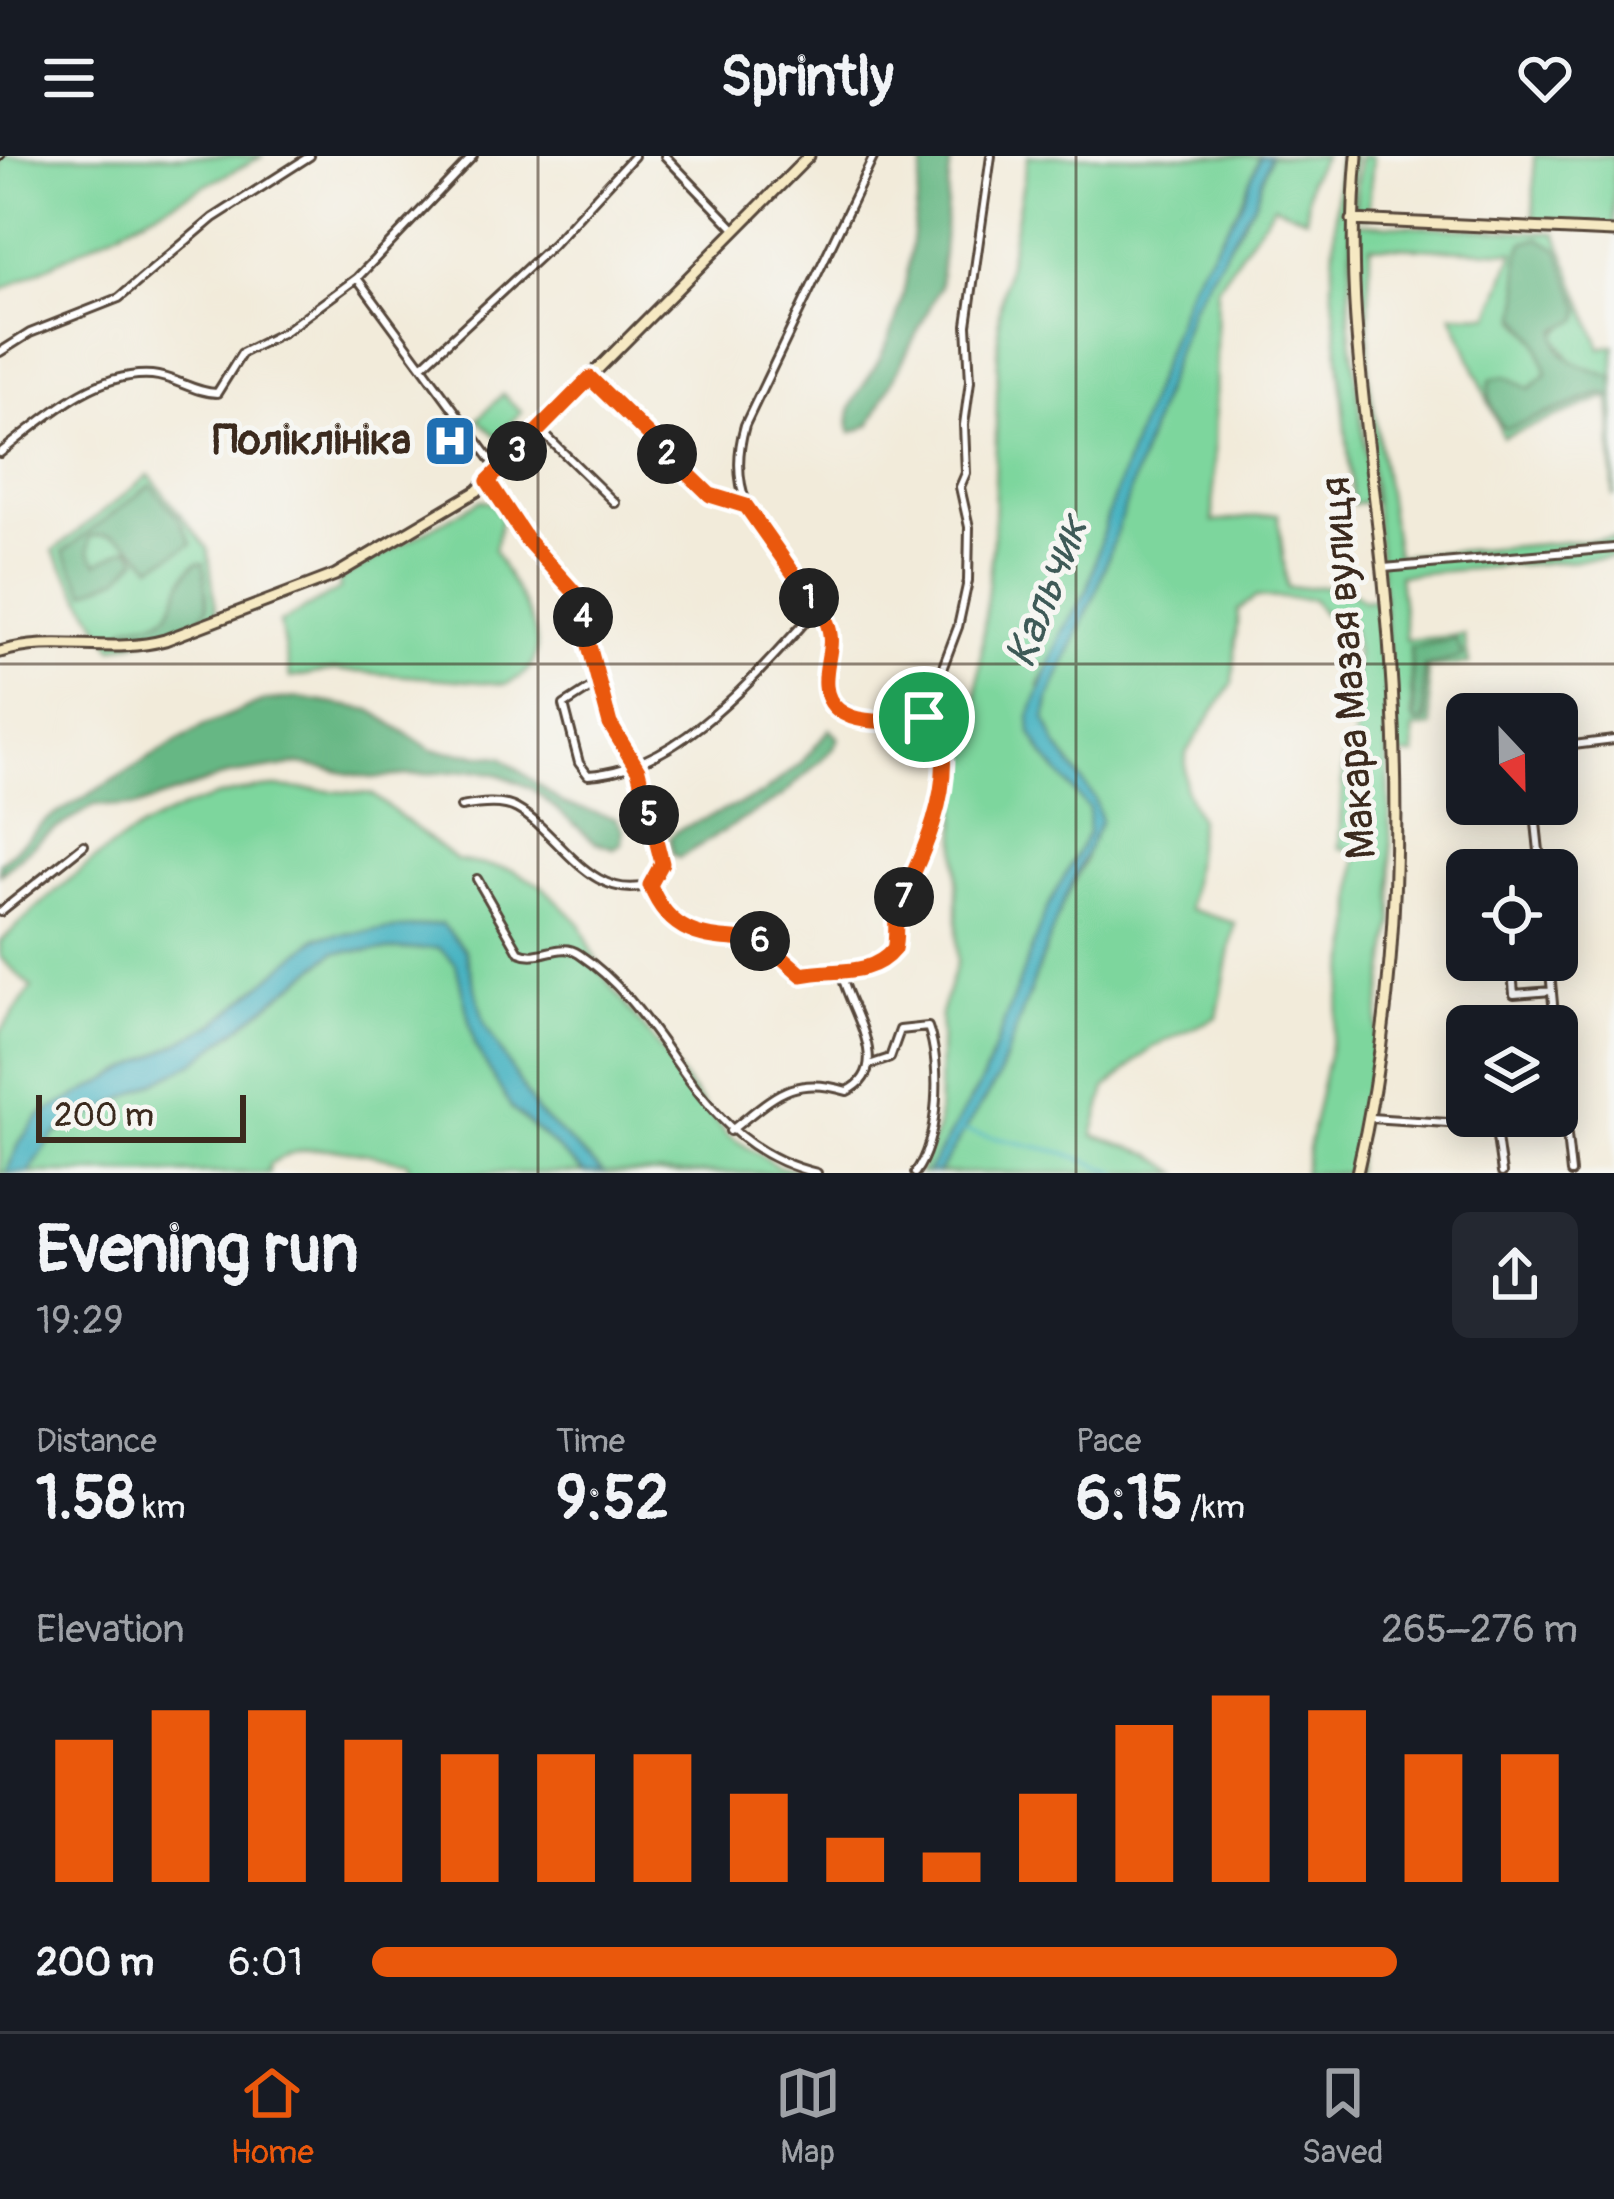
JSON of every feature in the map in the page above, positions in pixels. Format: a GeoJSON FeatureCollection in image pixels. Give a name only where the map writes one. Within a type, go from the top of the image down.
{"type":"FeatureCollection","features":[{"type":"Feature","properties":{"kind":"street"},"geometry":{"type":"LineString","coordinates":[[0,352],[30,333],[119,298],[213,218],[310,156]]}},
{"type":"Feature","properties":{"kind":"street"},"geometry":{"type":"LineString","coordinates":[[0,453],[79,393],[107,383],[157,376],[217,393],[242,352],[284,332],[357,278],[472,156]]}},
{"type":"Feature","properties":{"kind":"street"},"geometry":{"type":"LineString","coordinates":[[422,366],[552,245],[634,156]]}},
{"type":"Feature","properties":{"kind":"street"},"geometry":{"type":"LineString","coordinates":[[665,156],[736,230]]}},
{"type":"Feature","properties":{"kind":"street"},"geometry":{"type":"LineString","coordinates":[[874,156],[745,425],[739,457],[746,506],[832,635],[826,687],[836,704],[868,722],[924,717]]}},
{"type":"Feature","properties":{"kind":"street"},"geometry":{"type":"LineString","coordinates":[[924,717],[958,627],[968,581],[969,527],[960,487],[966,473],[964,425],[970,381],[967,325],[991,156]]}},
{"type":"Feature","properties":{"kind":"street","name":"Макара Мазая вулиця"},"geometry":{"type":"LineString","coordinates":[[1357,156],[1352,220],[1355,366],[1382,568],[1396,890],[1392,964],[1357,1173]]}},
{"type":"Feature","properties":{"kind":"street"},"geometry":{"type":"LineString","coordinates":[[0,652],[34,645],[140,647],[335,575],[488,481],[806,157]]}},
{"type":"Feature","properties":{"kind":"street"},"geometry":{"type":"LineString","coordinates":[[1352,220],[1614,232]]}},
{"type":"Feature","properties":{"kind":"street"},"geometry":{"type":"LineString","coordinates":[[357,278],[499,470]]}},
{"type":"Feature","properties":{"kind":"street"},"geometry":{"type":"LineString","coordinates":[[590,378],[710,495],[746,506]]}},
{"type":"Feature","properties":{"kind":"street"},"geometry":{"type":"LineString","coordinates":[[539,429],[615,503]]}},
{"type":"Feature","properties":{"kind":"street"},"geometry":{"type":"LineString","coordinates":[[488,481],[527,540],[575,593],[610,724],[635,765],[662,863],[650,885]]}},
{"type":"Feature","properties":{"kind":"street"},"geometry":{"type":"LineString","coordinates":[[1382,568],[1614,548]]}},
{"type":"Feature","properties":{"kind":"street"},"geometry":{"type":"LineString","coordinates":[[600,682],[564,705],[579,763],[588,775],[635,765],[697,724],[818,608]]}},
{"type":"Feature","properties":{"kind":"street"},"geometry":{"type":"LineString","coordinates":[[650,885],[662,906],[696,934],[730,944],[763,941],[802,975],[866,969],[890,955],[897,940],[896,909],[910,885],[935,816],[943,740],[924,717]]}},
{"type":"Feature","properties":{"kind":"street"},"geometry":{"type":"LineString","coordinates":[[1578,744],[1614,740]]}},
{"type":"Feature","properties":{"kind":"street"},"geometry":{"type":"LineString","coordinates":[[461,807],[494,803],[518,809],[601,879],[626,888],[650,885]]}},
{"type":"Feature","properties":{"kind":"street"},"geometry":{"type":"LineString","coordinates":[[0,912],[84,845]]}},
{"type":"Feature","properties":{"kind":"street"},"geometry":{"type":"LineString","coordinates":[[477,879],[519,952],[533,957],[572,949],[613,981],[730,1130],[774,1162],[817,1173]]}},
{"type":"Feature","properties":{"kind":"street"},"geometry":{"type":"LineString","coordinates":[[841,970],[864,1031],[869,1065]]}},
{"type":"Feature","properties":{"kind":"street"},"geometry":{"type":"LineString","coordinates":[[1512,981],[1514,994],[1552,991]]}},
{"type":"Feature","properties":{"kind":"street"},"geometry":{"type":"LineString","coordinates":[[1551,981],[1554,1005]]}},
{"type":"Feature","properties":{"kind":"street"},"geometry":{"type":"LineString","coordinates":[[730,1130],[776,1095],[797,1087],[820,1081],[853,1090],[869,1065],[890,1058],[900,1030],[928,1027],[934,1130],[915,1173]]}},
{"type":"Feature","properties":{"kind":"street"},"geometry":{"type":"LineString","coordinates":[[1369,1118],[1446,1123]]}},
{"type":"Feature","properties":{"kind":"street"},"geometry":{"type":"LineString","coordinates":[[1497,1137],[1502,1173]]}},
{"type":"Feature","properties":{"kind":"street"},"geometry":{"type":"LineString","coordinates":[[1566,1137],[1571,1173]]}},
{"type":"Feature","properties":{"kind":"green space"},"geometry":{"type":"Polygon","coordinates":[[[0,156],[263,156],[0,291],[0,156]]]}},
{"type":"Feature","properties":{"kind":"green space"},"geometry":{"type":"Polygon","coordinates":[[[925,156],[951,156],[940,287],[870,425],[851,433],[850,410],[896,322],[925,156]]]}},
{"type":"Feature","properties":{"kind":"green space"},"geometry":{"type":"Polygon","coordinates":[[[1028,156],[1260,156],[1239,208],[1190,285],[1107,517],[1088,589],[1039,685],[1045,757],[1089,809],[1088,833],[983,1079],[927,1173],[919,1173],[938,1129],[941,1014],[957,961],[957,802],[976,703],[994,531],[999,311],[1028,156]]]}},
{"type":"Feature","properties":{"kind":"green space"},"geometry":{"type":"Polygon","coordinates":[[[1270,156],[1324,156],[1309,180],[1306,218],[1274,205],[1217,287],[1213,522],[1278,514],[1287,588],[1346,586],[1363,601],[1383,599],[1393,922],[1354,1173],[1303,1173],[1353,937],[1356,850],[1339,848],[1343,758],[1355,757],[1356,652],[1349,616],[1323,614],[1312,599],[1256,597],[1238,610],[1233,683],[1186,753],[1185,788],[1199,820],[1189,909],[1235,923],[1217,1017],[1153,1047],[1106,1088],[1093,1135],[1152,1154],[1179,1173],[938,1173],[998,1078],[1061,907],[1085,860],[1095,799],[1056,744],[1046,719],[1049,698],[1097,590],[1191,308],[1255,201],[1270,156]]]}},
{"type":"Feature","properties":{"kind":"green space"},"geometry":{"type":"Polygon","coordinates":[[[1339,156],[1354,156],[1349,320],[1371,502],[1353,504],[1332,284],[1339,156]]]}},
{"type":"Feature","properties":{"kind":"green space"},"geometry":{"type":"Polygon","coordinates":[[[1360,156],[1373,156],[1368,217],[1355,216],[1360,156]]]}},
{"type":"Feature","properties":{"kind":"green space"},"geometry":{"type":"Polygon","coordinates":[[[1534,156],[1614,156],[1614,228],[1534,224],[1534,156]]]}},
{"type":"Feature","properties":{"kind":"green space"},"geometry":{"type":"Polygon","coordinates":[[[1353,223],[1556,233],[1601,348],[1614,345],[1614,378],[1572,362],[1554,335],[1581,314],[1577,298],[1523,283],[1519,320],[1537,341],[1547,374],[1529,389],[1513,379],[1499,423],[1506,429],[1609,393],[1614,398],[1614,497],[1609,397],[1503,437],[1452,314],[1491,315],[1514,252],[1370,246],[1368,374],[1397,556],[1614,538],[1614,557],[1399,575],[1406,640],[1464,635],[1469,664],[1427,668],[1431,727],[1413,729],[1414,755],[1396,756],[1353,223]],[[1410,647],[1412,718],[1419,724],[1426,721],[1423,672],[1432,662],[1410,647]]]}},
{"type":"Feature","properties":{"kind":"green space"},"geometry":{"type":"Polygon","coordinates":[[[1539,238],[1558,249],[1581,309],[1580,319],[1557,330],[1561,350],[1575,363],[1614,378],[1614,398],[1601,393],[1506,429],[1492,406],[1491,379],[1506,376],[1530,389],[1547,374],[1537,341],[1518,315],[1520,252],[1524,243],[1539,238]]]}},
{"type":"Feature","properties":{"kind":"green space"},"geometry":{"type":"Polygon","coordinates":[[[503,394],[521,412],[497,437],[478,419],[503,394]]]}},
{"type":"Feature","properties":{"kind":"green space"},"geometry":{"type":"Polygon","coordinates":[[[149,475],[208,549],[217,620],[113,648],[53,551],[149,475]]]}},
{"type":"Feature","properties":{"kind":"green space"},"geometry":{"type":"Polygon","coordinates":[[[150,485],[178,517],[192,544],[152,566],[133,547],[118,537],[90,537],[89,551],[97,563],[130,547],[138,558],[120,577],[86,592],[63,552],[150,485]]]}},
{"type":"Feature","properties":{"kind":"green space"},"geometry":{"type":"Polygon","coordinates":[[[481,500],[492,503],[502,517],[494,550],[523,602],[536,640],[535,658],[525,673],[505,684],[334,670],[290,678],[280,623],[340,589],[339,580],[481,500]]]}},
{"type":"Feature","properties":{"kind":"green space"},"geometry":{"type":"Polygon","coordinates":[[[198,562],[204,563],[208,608],[200,618],[153,637],[125,639],[124,628],[169,612],[184,578],[198,562]]]}},
{"type":"Feature","properties":{"kind":"green space"},"geometry":{"type":"Polygon","coordinates":[[[1456,639],[1463,657],[1424,667],[1424,723],[1415,723],[1410,647],[1456,639]]]}},
{"type":"Feature","properties":{"kind":"green space"},"geometry":{"type":"Polygon","coordinates":[[[299,698],[371,710],[432,750],[502,757],[563,804],[615,818],[623,829],[622,843],[614,848],[595,842],[531,788],[500,775],[476,770],[371,778],[300,764],[227,775],[135,807],[95,805],[43,837],[0,874],[0,863],[47,820],[202,726],[264,701],[299,698]]]}},
{"type":"Feature","properties":{"kind":"green space"},"geometry":{"type":"Polygon","coordinates":[[[830,729],[839,738],[834,748],[782,796],[679,858],[673,854],[670,837],[678,830],[761,795],[801,763],[830,729]]]}},
{"type":"Feature","properties":{"kind":"green space"},"geometry":{"type":"Polygon","coordinates":[[[275,787],[372,794],[456,860],[512,870],[542,886],[580,924],[604,977],[726,1134],[777,1166],[809,1173],[604,1173],[537,1112],[485,1025],[465,950],[442,924],[318,937],[215,1024],[40,1115],[21,1140],[6,1173],[0,1173],[0,1032],[32,988],[0,957],[0,942],[92,861],[159,819],[195,803],[275,787]]]}},
{"type":"Feature","properties":{"kind":"green space"},"geometry":{"type":"Polygon","coordinates":[[[439,948],[456,964],[475,1046],[512,1109],[585,1173],[411,1173],[407,1162],[318,1149],[284,1156],[269,1165],[269,1173],[29,1173],[54,1134],[195,1062],[336,952],[439,948]]]}},
{"type":"Feature","properties":{"kind":"water"},"geometry":{"type":"Polygon","coordinates":[[[1260,156],[1270,156],[1255,201],[1191,308],[1097,590],[1049,698],[1046,719],[1056,744],[1095,799],[1101,821],[1061,907],[998,1078],[938,1173],[927,1173],[983,1079],[1046,910],[1088,833],[1089,809],[1045,757],[1031,733],[1030,716],[1062,633],[1088,589],[1107,517],[1190,285],[1239,208],[1260,156]]]}},
{"type":"Feature","properties":{"kind":"water"},"geometry":{"type":"Polygon","coordinates":[[[442,924],[465,950],[485,1025],[537,1112],[604,1173],[585,1173],[512,1109],[475,1046],[456,964],[439,948],[335,952],[195,1062],[55,1134],[29,1173],[6,1173],[21,1140],[40,1115],[215,1024],[318,937],[442,924]]]}},
{"type":"Feature","properties":{"kind":"waterway"},"geometry":{"type":"LineString","coordinates":[[964,1131],[1065,1153],[1118,1173]]}},
{"type":"Feature","properties":{"kind":"railway"},"geometry":{"type":"LineString","coordinates":[[0,161],[5,156]]}},
{"type":"Feature","properties":{"kind":"place","name":"Поліклініка"},"geometry":{"type":"Point","coordinates":[450,441]}},
{"type":"Feature","properties":{"kind":"route"},"geometry":{"type":"LineString","coordinates":[[590,378],[710,495],[746,506],[826,620],[833,643],[826,687],[836,704],[868,722],[924,717],[934,723],[943,740],[935,816],[910,885],[896,909],[897,940],[886,958],[856,971],[832,969],[802,975],[763,941],[730,944],[687,930],[655,897],[650,885],[662,863],[642,785],[610,724],[575,593],[527,540],[488,481],[590,378]]}},
{"type":"Feature","properties":{"kind":"water label","name":"Кальчик"},"geometry":{"type":"Point","coordinates":[1047,592]}}]}
